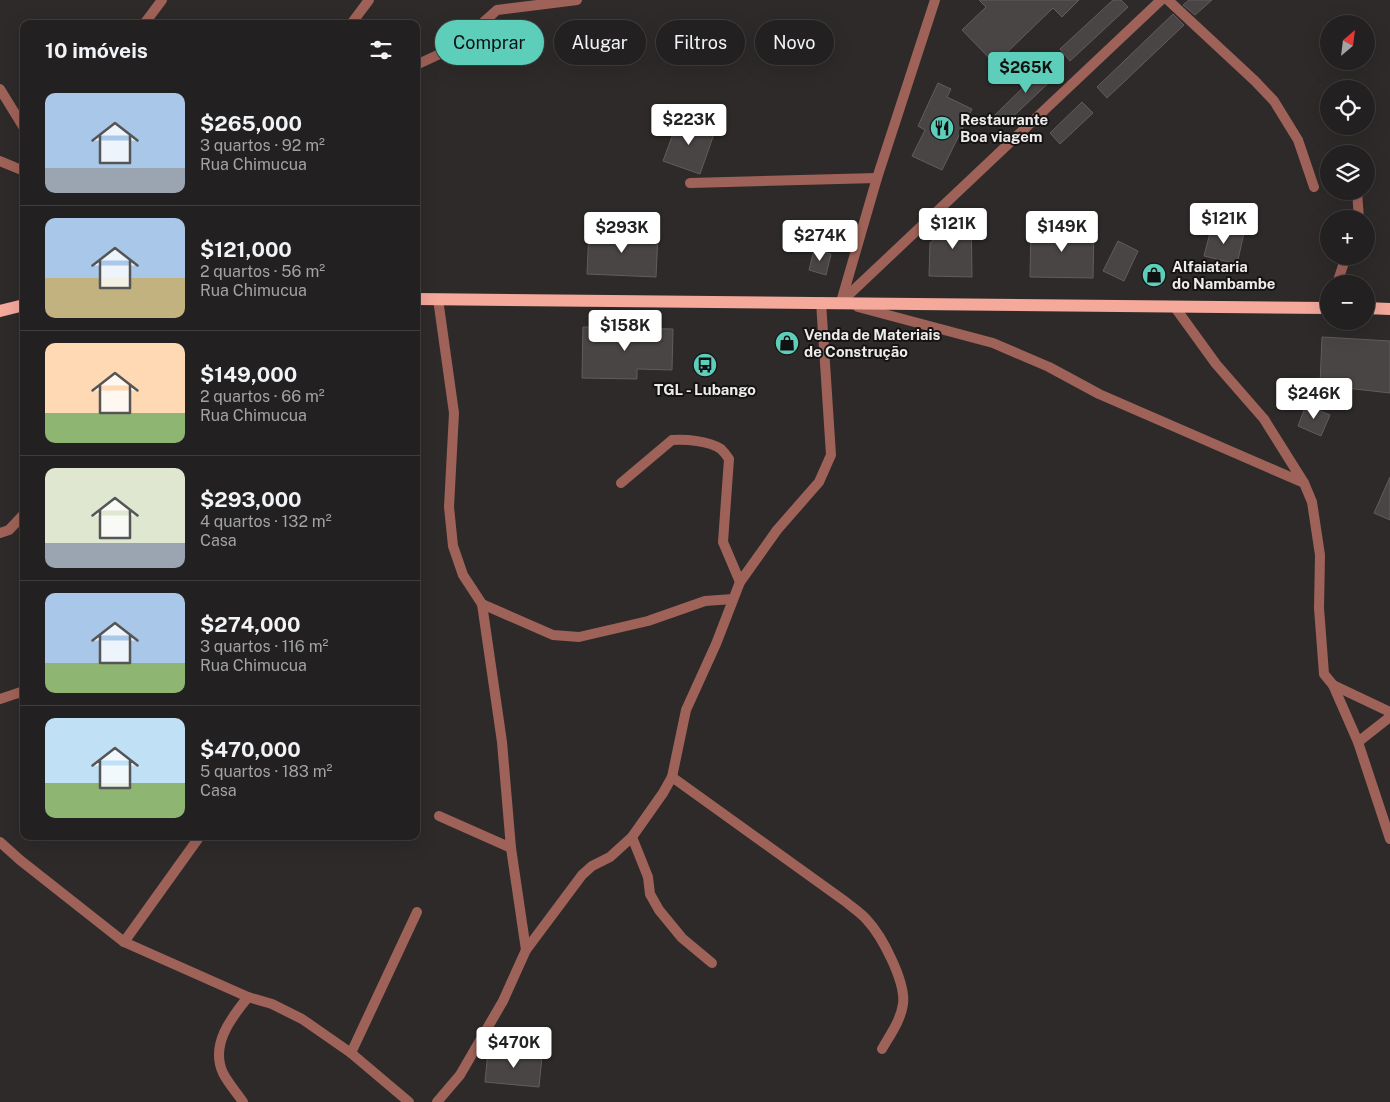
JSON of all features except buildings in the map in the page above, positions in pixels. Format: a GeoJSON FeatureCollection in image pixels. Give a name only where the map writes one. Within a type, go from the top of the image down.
{"type":"FeatureCollection","features":[{"type":"Feature","properties":{"kind":"main road"},"geometry":{"type":"LineString","coordinates":[[420,299],[1320,308]]}},
{"type":"Feature","properties":{"kind":"main road"},"geometry":{"type":"LineString","coordinates":[[0,311],[20,306]]}},
{"type":"Feature","properties":{"kind":"main road"},"geometry":{"type":"LineString","coordinates":[[1375,308],[1390,309]]}},
{"type":"Feature","properties":{"kind":"street"},"geometry":{"type":"LineString","coordinates":[[147,20],[162,0]]}},
{"type":"Feature","properties":{"kind":"street"},"geometry":{"type":"LineString","coordinates":[[354,20],[369,0]]}},
{"type":"Feature","properties":{"kind":"street"},"geometry":{"type":"LineString","coordinates":[[420,63],[457,46],[497,10],[577,0]]}},
{"type":"Feature","properties":{"kind":"street"},"geometry":{"type":"LineString","coordinates":[[841,302],[877,178],[935,0]]}},
{"type":"Feature","properties":{"kind":"street"},"geometry":{"type":"LineString","coordinates":[[841,302],[1161,0]]}},
{"type":"Feature","properties":{"kind":"street"},"geometry":{"type":"LineString","coordinates":[[1168,0],[1274,100],[1298,140],[1314,187]]}},
{"type":"Feature","properties":{"kind":"street"},"geometry":{"type":"LineString","coordinates":[[0,89],[20,122]]}},
{"type":"Feature","properties":{"kind":"street"},"geometry":{"type":"LineString","coordinates":[[0,161],[20,169]]}},
{"type":"Feature","properties":{"kind":"street"},"geometry":{"type":"LineString","coordinates":[[690,183],[877,178]]}},
{"type":"Feature","properties":{"kind":"street"},"geometry":{"type":"LineString","coordinates":[[438,299],[454,413],[449,507],[453,546],[463,575],[482,604],[502,742],[511,848],[526,950]]}},
{"type":"Feature","properties":{"kind":"street"},"geometry":{"type":"LineString","coordinates":[[437,1102],[460,1075],[503,1001],[526,950],[582,875],[592,866],[610,857],[632,837],[672,777],[686,710],[716,644],[740,582],[776,530],[819,482],[830,455],[821,302]]}},
{"type":"Feature","properties":{"kind":"street"},"geometry":{"type":"LineString","coordinates":[[841,302],[993,342],[1099,394],[1304,483]]}},
{"type":"Feature","properties":{"kind":"street"},"geometry":{"type":"LineString","coordinates":[[1174,306],[1216,364],[1264,419],[1304,483],[1312,502],[1320,555],[1318,608],[1324,674],[1333,686],[1358,742],[1390,839]]}},
{"type":"Feature","properties":{"kind":"street"},"geometry":{"type":"LineString","coordinates":[[621,482],[672,440],[709,444],[721,450],[729,459],[723,542],[740,582]]}},
{"type":"Feature","properties":{"kind":"street"},"geometry":{"type":"LineString","coordinates":[[0,533],[9,530],[20,518]]}},
{"type":"Feature","properties":{"kind":"street"},"geometry":{"type":"LineString","coordinates":[[482,604],[553,635],[579,637],[648,621],[705,601],[733,599]]}},
{"type":"Feature","properties":{"kind":"street"},"geometry":{"type":"LineString","coordinates":[[1333,686],[1390,712]]}},
{"type":"Feature","properties":{"kind":"street"},"geometry":{"type":"LineString","coordinates":[[0,699],[20,692]]}},
{"type":"Feature","properties":{"kind":"street"},"geometry":{"type":"LineString","coordinates":[[1358,742],[1390,717]]}},
{"type":"Feature","properties":{"kind":"street"},"geometry":{"type":"LineString","coordinates":[[672,777],[838,896],[867,920],[882,942],[898,972],[904,1003],[897,1023],[882,1049]]}},
{"type":"Feature","properties":{"kind":"street"},"geometry":{"type":"LineString","coordinates":[[439,816],[511,848]]}},
{"type":"Feature","properties":{"kind":"street"},"geometry":{"type":"LineString","coordinates":[[632,837],[648,877],[650,894],[659,910],[682,938],[712,963]]}},
{"type":"Feature","properties":{"kind":"street"},"geometry":{"type":"LineString","coordinates":[[124,942],[197,840]]}},
{"type":"Feature","properties":{"kind":"street"},"geometry":{"type":"LineString","coordinates":[[0,842],[124,942],[248,997],[272,1004],[302,1019],[351,1052],[409,1102]]}},
{"type":"Feature","properties":{"kind":"street"},"geometry":{"type":"LineString","coordinates":[[351,1052],[417,912]]}},
{"type":"Feature","properties":{"kind":"street"},"geometry":{"type":"LineString","coordinates":[[243,1102],[223,1074],[218,1059],[220,1043],[231,1018],[248,997]]}},
{"type":"Feature","properties":{"kind":"place","name":"Restaurante Boa viagem"},"geometry":{"type":"Point","coordinates":[942,128]}},
{"type":"Feature","properties":{"kind":"place","name":"Alfaiataria do Nambambe"},"geometry":{"type":"Point","coordinates":[1154,275]}},
{"type":"Feature","properties":{"kind":"place","name":"Venda de Materiais de Construção"},"geometry":{"type":"Point","coordinates":[787,343]}},
{"type":"Feature","properties":{"kind":"place","name":"TGL - Lubango"},"geometry":{"type":"Point","coordinates":[705,365]}}]}
